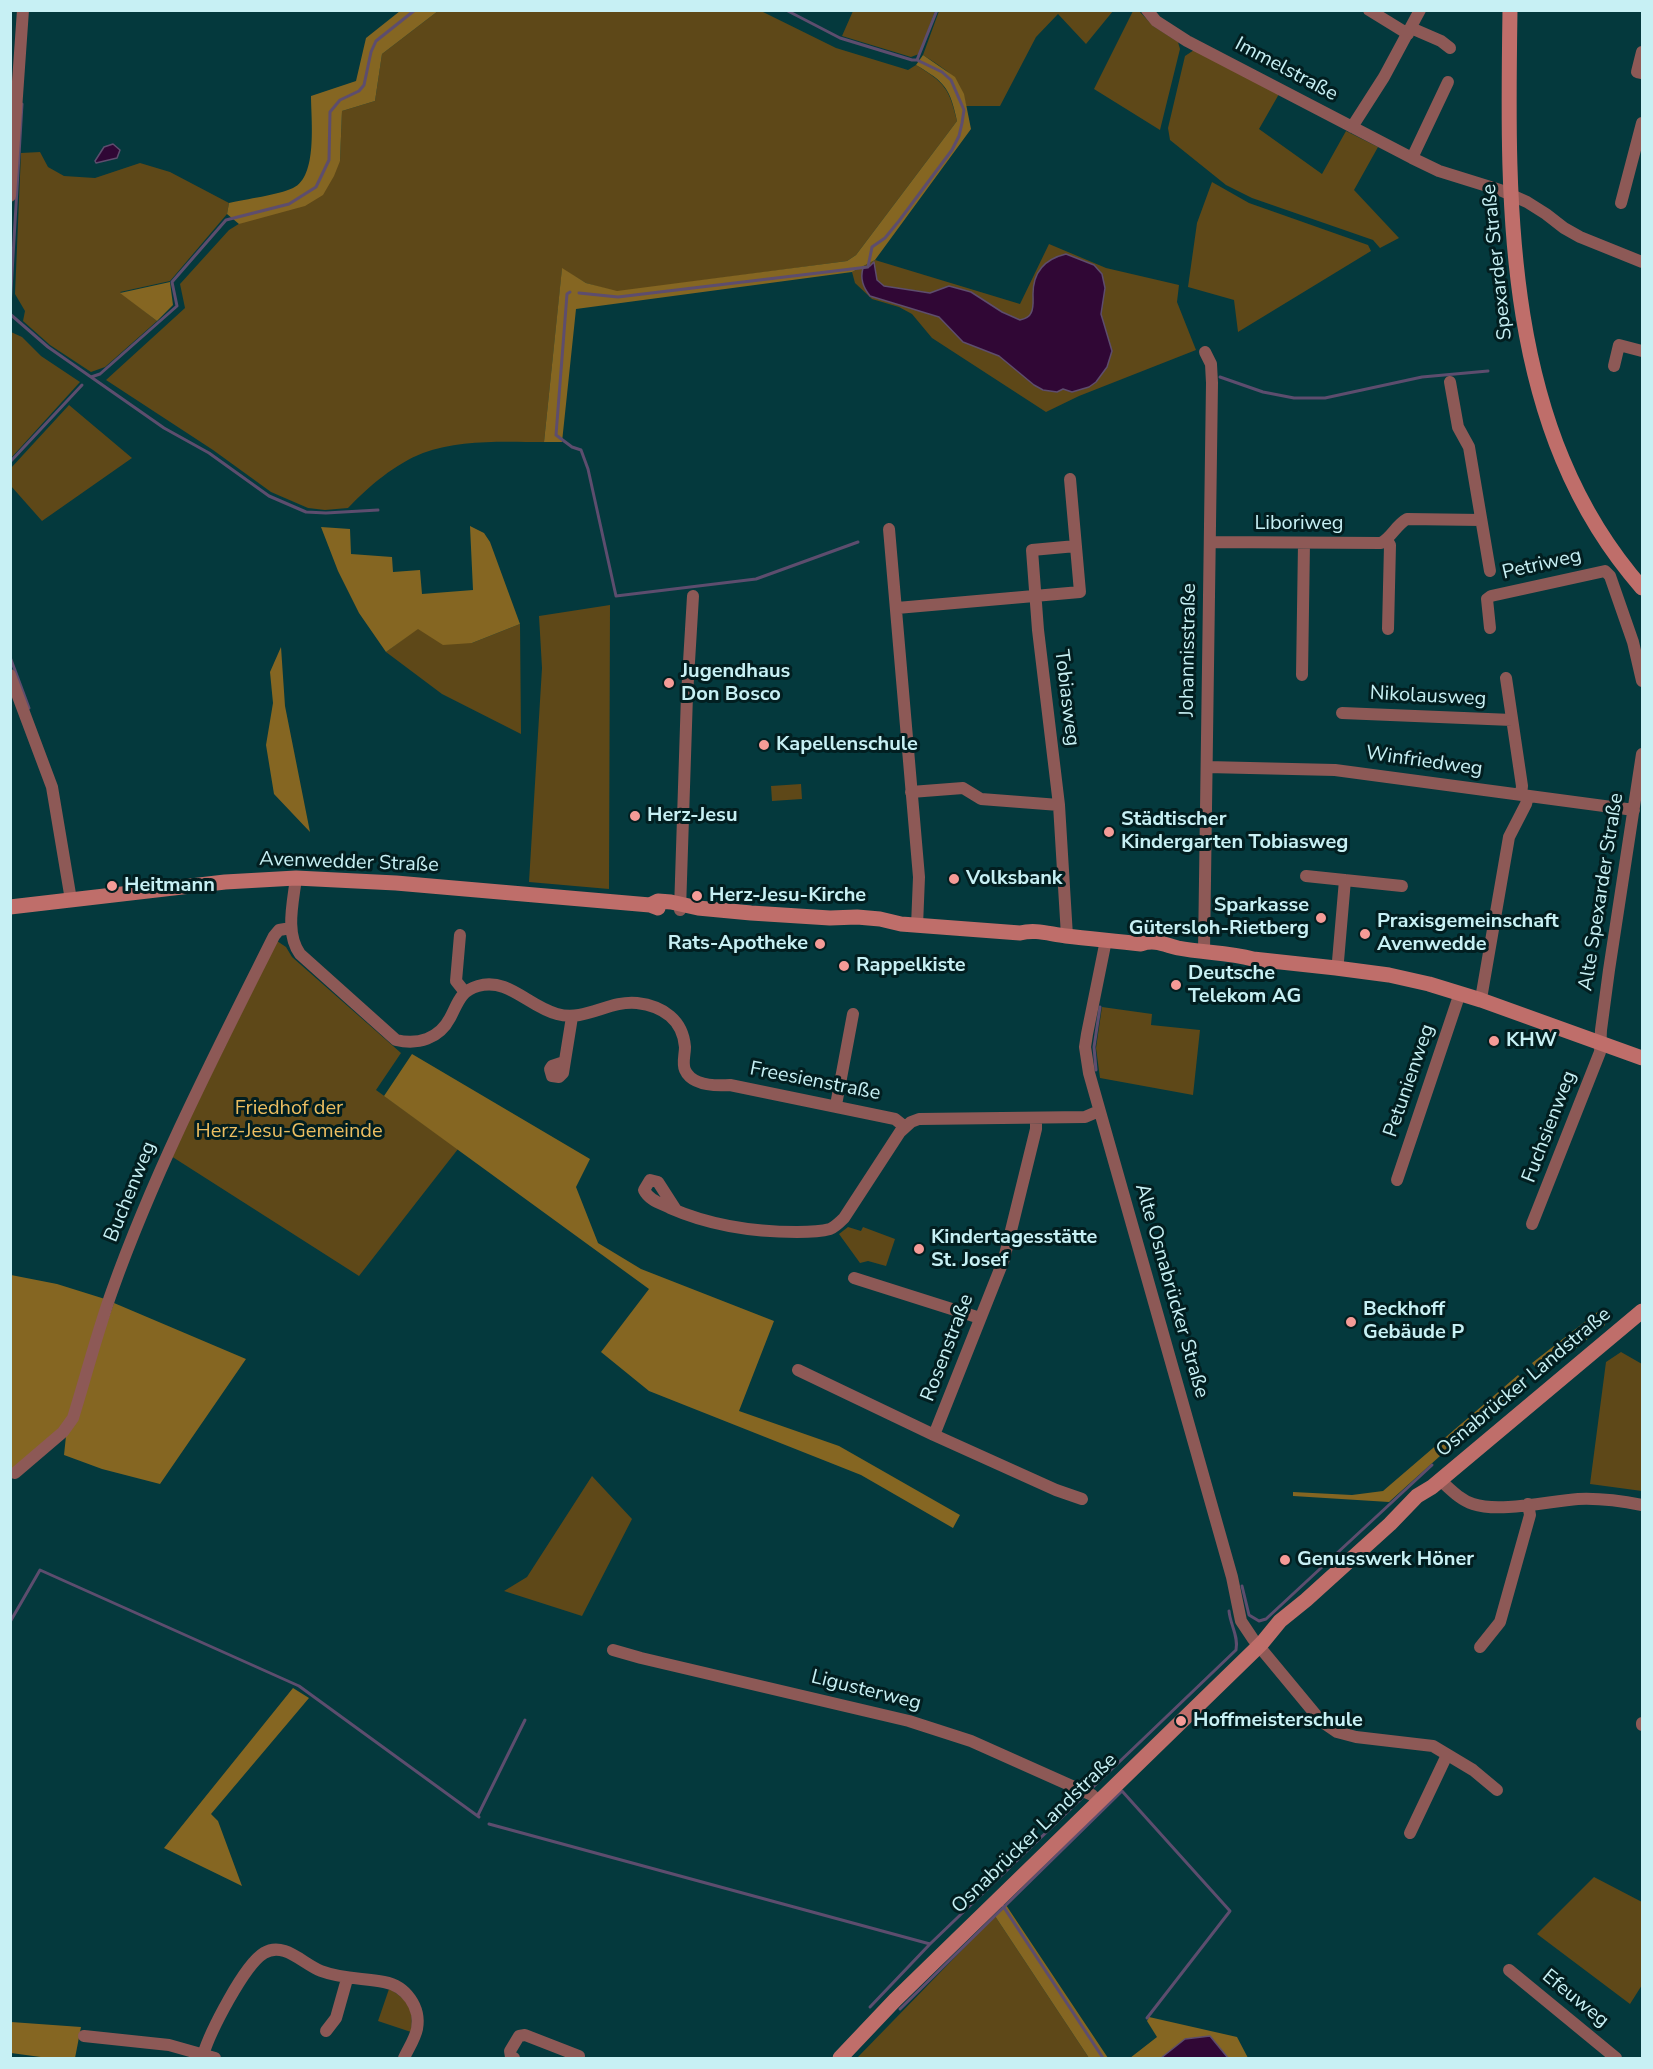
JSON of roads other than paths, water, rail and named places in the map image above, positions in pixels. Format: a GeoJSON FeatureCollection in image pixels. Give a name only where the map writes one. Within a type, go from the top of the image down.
{"type":"FeatureCollection","features":[{"type":"Feature","properties":{"kind":"main road","name":"Spexarder Straße"},"geometry":{"type":"LineString","coordinates":[[1510,10],[1508,138],[1512,236],[1519,294],[1533,368],[1545,411],[1568,470],[1591,514],[1642,588]]}},
{"type":"Feature","properties":{"kind":"main road","name":"Avenwedder Straße"},"geometry":{"type":"LineString","coordinates":[[10,907],[225,882],[296,878],[396,883],[650,905],[658,908],[681,906],[830,918],[868,917],[917,926],[1020,933],[1030,930],[1141,944],[1148,948],[1166,950],[1176,948],[1236,954],[1253,959],[1389,975],[1460,993],[1600,1039],[1642,1047]]}},
{"type":"Feature","properties":{"kind":"main road","name":"Avenwedder Straße"},"geometry":{"type":"LineString","coordinates":[[1236,954],[1253,952],[1338,961],[1428,977],[1482,993],[1642,1058]]}},
{"type":"Feature","properties":{"kind":"main road","name":"Osnabrücker Landstraße"},"geometry":{"type":"LineString","coordinates":[[840,2058],[895,2000],[1098,1801],[1261,1644],[1286,1628],[1306,1600],[1390,1524],[1417,1506],[1436,1484],[1642,1311]]}},
{"type":"Feature","properties":{"kind":"street"},"geometry":{"type":"LineString","coordinates":[[10,196],[22,10]]}},
{"type":"Feature","properties":{"kind":"street","name":"Immelstraße"},"geometry":{"type":"LineString","coordinates":[[1147,10],[1156,21],[1187,41],[1412,158],[1439,171],[1536,206],[1564,228],[1580,237],[1642,262]]}},
{"type":"Feature","properties":{"kind":"street"},"geometry":{"type":"LineString","coordinates":[[1370,10],[1410,31],[1441,41],[1450,48]]}},
{"type":"Feature","properties":{"kind":"street"},"geometry":{"type":"LineString","coordinates":[[1352,127],[1410,31],[1420,10]]}},
{"type":"Feature","properties":{"kind":"street"},"geometry":{"type":"LineString","coordinates":[[1640,73],[1642,52]]}},
{"type":"Feature","properties":{"kind":"street"},"geometry":{"type":"LineString","coordinates":[[1412,158],[1448,82]]}},
{"type":"Feature","properties":{"kind":"street"},"geometry":{"type":"LineString","coordinates":[[1621,203],[1637,165],[1642,123]]}},
{"type":"Feature","properties":{"kind":"street"},"geometry":{"type":"LineString","coordinates":[[1614,366],[1619,345],[1642,351]]}},
{"type":"Feature","properties":{"kind":"street","name":"Johannisstraße"},"geometry":{"type":"LineString","coordinates":[[1204,951],[1212,383],[1211,364],[1205,352]]}},
{"type":"Feature","properties":{"kind":"street"},"geometry":{"type":"LineString","coordinates":[[1450,382],[1458,428],[1469,447],[1490,571]]}},
{"type":"Feature","properties":{"kind":"street"},"geometry":{"type":"LineString","coordinates":[[897,608],[1080,592],[1070,478]]}},
{"type":"Feature","properties":{"kind":"street"},"geometry":{"type":"LineString","coordinates":[[1388,629],[1390,544],[1387,540],[1400,523],[1407,519],[1481,520]]}},
{"type":"Feature","properties":{"kind":"street"},"geometry":{"type":"LineString","coordinates":[[889,529],[919,877],[917,926]]}},
{"type":"Feature","properties":{"kind":"street","name":"Liboriweg"},"geometry":{"type":"LineString","coordinates":[[1210,542],[1382,543],[1387,540]]}},
{"type":"Feature","properties":{"kind":"street"},"geometry":{"type":"LineString","coordinates":[[1302,675],[1304,543]]}},
{"type":"Feature","properties":{"kind":"street","name":"Tobiasweg"},"geometry":{"type":"LineString","coordinates":[[1065,936],[1059,805],[1035,596],[1032,550],[1076,546]]}},
{"type":"Feature","properties":{"kind":"street","name":"Petriweg"},"geometry":{"type":"LineString","coordinates":[[1490,628],[1486,604],[1487,599],[1491,596],[1605,571],[1610,576],[1633,642],[1642,681]]}},
{"type":"Feature","properties":{"kind":"street"},"geometry":{"type":"LineString","coordinates":[[681,906],[687,695],[693,596]]}},
{"type":"Feature","properties":{"kind":"street"},"geometry":{"type":"LineString","coordinates":[[10,675],[52,787],[71,900]]}},
{"type":"Feature","properties":{"kind":"street","name":"Nikolausweg"},"geometry":{"type":"LineString","coordinates":[[1506,678],[1524,796]]}},
{"type":"Feature","properties":{"kind":"street","name":"Nikolausweg"},"geometry":{"type":"LineString","coordinates":[[1342,713],[1512,720]]}},
{"type":"Feature","properties":{"kind":"street","name":"Alte Spexarder Straße"},"geometry":{"type":"LineString","coordinates":[[1600,1039],[1642,754]]}},
{"type":"Feature","properties":{"kind":"street","name":"Winfriedweg"},"geometry":{"type":"LineString","coordinates":[[1207,767],[1335,770],[1634,810]]}},
{"type":"Feature","properties":{"kind":"street"},"geometry":{"type":"LineString","coordinates":[[910,792],[963,788],[981,799],[1059,805]]}},
{"type":"Feature","properties":{"kind":"street"},"geometry":{"type":"LineString","coordinates":[[1482,993],[1509,837],[1526,804],[1524,796]]}},
{"type":"Feature","properties":{"kind":"street"},"geometry":{"type":"LineString","coordinates":[[1306,876],[1402,886]]}},
{"type":"Feature","properties":{"kind":"street"},"geometry":{"type":"LineString","coordinates":[[296,878],[291,928],[294,945],[300,954],[396,1040],[410,1043],[433,1037],[445,1026],[464,991],[479,985],[494,984],[507,988],[546,1010],[572,1017],[564,1062]]}},
{"type":"Feature","properties":{"kind":"street"},"geometry":{"type":"LineString","coordinates":[[1338,961],[1345,880]]}},
{"type":"Feature","properties":{"kind":"street","name":"Buchenweg"},"geometry":{"type":"LineString","coordinates":[[15,1473],[63,1432],[73,1418],[112,1292],[191,1101],[274,936],[279,930],[291,928]]}},
{"type":"Feature","properties":{"kind":"street"},"geometry":{"type":"LineString","coordinates":[[460,935],[456,981],[464,991]]}},
{"type":"Feature","properties":{"kind":"street","name":"Alte Osnabrücker Straße"},"geometry":{"type":"LineString","coordinates":[[1106,940],[1085,1047],[1089,1073],[1232,1577],[1241,1621],[1321,1720],[1337,1732],[1356,1737],[1433,1746],[1473,1770],[1497,1790]]}},
{"type":"Feature","properties":{"kind":"street","name":"Petunienweg"},"geometry":{"type":"LineString","coordinates":[[1397,1180],[1460,993]]}},
{"type":"Feature","properties":{"kind":"street","name":"Freesienstraße"},"geometry":{"type":"LineString","coordinates":[[572,1017],[613,1005],[635,1003],[654,1007],[665,1011],[674,1019],[683,1035],[686,1071],[692,1078],[714,1086],[730,1085],[836,1105],[895,1119],[905,1127]]}},
{"type":"Feature","properties":{"kind":"street"},"geometry":{"type":"LineString","coordinates":[[836,1105],[853,1014]]}},
{"type":"Feature","properties":{"kind":"street","name":"Fuchsienweg"},"geometry":{"type":"LineString","coordinates":[[1533,1224],[1600,1052],[1600,1039]]}},
{"type":"Feature","properties":{"kind":"street"},"geometry":{"type":"LineString","coordinates":[[676,1210],[734,1229],[819,1232],[833,1228],[844,1218],[905,1127],[919,1119],[1085,1116],[1099,1111]]}},
{"type":"Feature","properties":{"kind":"street","name":"Rosenstraße"},"geometry":{"type":"LineString","coordinates":[[934,1436],[1004,1259],[1036,1129],[1036,1118]]}},
{"type":"Feature","properties":{"kind":"street"},"geometry":{"type":"LineString","coordinates":[[854,1278],[980,1318]]}},
{"type":"Feature","properties":{"kind":"street"},"geometry":{"type":"LineString","coordinates":[[798,1370],[934,1436],[1056,1490],[1082,1499]]}},
{"type":"Feature","properties":{"kind":"street"},"geometry":{"type":"LineString","coordinates":[[1436,1484],[1472,1504],[1502,1507],[1593,1498],[1642,1505]]}},
{"type":"Feature","properties":{"kind":"street"},"geometry":{"type":"LineString","coordinates":[[1480,1647],[1500,1622],[1530,1515],[1528,1504]]}},
{"type":"Feature","properties":{"kind":"street","name":"Ligusterweg"},"geometry":{"type":"LineString","coordinates":[[613,1650],[949,1732],[1092,1795],[1098,1801]]}},
{"type":"Feature","properties":{"kind":"street"},"geometry":{"type":"LineString","coordinates":[[1410,1833],[1447,1755]]}},
{"type":"Feature","properties":{"kind":"street"},"geometry":{"type":"LineString","coordinates":[[84,2036],[169,2045],[188,2054],[209,2057],[207,2042],[242,1978],[264,1952],[276,1949],[287,1951],[315,1969],[347,1979],[392,1984],[399,1987],[411,1999],[418,2017],[417,2028],[404,2058]]}},
{"type":"Feature","properties":{"kind":"street","name":"Efeuweg"},"geometry":{"type":"LineString","coordinates":[[1509,1970],[1616,2058]]}},
{"type":"Feature","properties":{"kind":"street"},"geometry":{"type":"LineString","coordinates":[[326,2031],[336,2018],[347,1979]]}},
{"type":"Feature","properties":{"kind":"street"},"geometry":{"type":"LineString","coordinates":[[514,2058],[511,2057],[510,2051],[519,2036],[525,2035],[580,2057]]}},
{"type":"Feature","properties":{"kind":"waterway"},"geometry":{"type":"LineString","coordinates":[[91,377],[100,374],[177,306],[172,282],[226,220],[289,204],[316,187],[329,160],[330,112],[340,100],[359,91],[364,85],[371,52],[376,41],[415,10]]}},
{"type":"Feature","properties":{"kind":"waterway"},"geometry":{"type":"LineString","coordinates":[[579,293],[618,297],[868,267],[872,247],[885,238],[952,150],[959,136],[964,110],[951,80],[942,72],[917,60],[840,38],[786,10]]}},
{"type":"Feature","properties":{"kind":"waterway"},"geometry":{"type":"LineString","coordinates":[[917,60],[937,10]]}},
{"type":"Feature","properties":{"kind":"waterway"},"geometry":{"type":"LineString","coordinates":[[10,307],[22,104]]}},
{"type":"Feature","properties":{"kind":"waterway"},"geometry":{"type":"LineString","coordinates":[[570,292],[567,294],[556,435],[572,447],[581,450],[588,469],[616,596],[756,579],[858,542]]}},
{"type":"Feature","properties":{"kind":"waterway"},"geometry":{"type":"LineString","coordinates":[[10,314],[48,347],[164,428],[209,453],[269,496],[306,512],[378,510]]}},
{"type":"Feature","properties":{"kind":"waterway"},"geometry":{"type":"LineString","coordinates":[[1220,377],[1263,392],[1294,398],[1325,398],[1422,377],[1488,371]]}},
{"type":"Feature","properties":{"kind":"waterway"},"geometry":{"type":"LineString","coordinates":[[10,462],[82,385]]}},
{"type":"Feature","properties":{"kind":"waterway"},"geometry":{"type":"LineString","coordinates":[[10,657],[29,708]]}},
{"type":"Feature","properties":{"kind":"waterway"},"geometry":{"type":"LineString","coordinates":[[1096,1070],[1094,1047],[1100,1007]]}},
{"type":"Feature","properties":{"kind":"waterway"},"geometry":{"type":"LineString","coordinates":[[1242,1586],[1249,1615],[1259,1621],[1266,1619],[1432,1465]]}},
{"type":"Feature","properties":{"kind":"waterway"},"geometry":{"type":"LineString","coordinates":[[10,1622],[40,1570],[299,1686],[479,1817]]}},
{"type":"Feature","properties":{"kind":"waterway"},"geometry":{"type":"LineString","coordinates":[[1087,1788],[1092,1788],[1236,1650],[1229,1611]]}},
{"type":"Feature","properties":{"kind":"waterway"},"geometry":{"type":"LineString","coordinates":[[478,1815],[525,1720]]}},
{"type":"Feature","properties":{"kind":"waterway"},"geometry":{"type":"LineString","coordinates":[[900,2009],[1122,1791],[1230,1911],[1147,2018]]}},
{"type":"Feature","properties":{"kind":"waterway"},"geometry":{"type":"LineString","coordinates":[[870,2007],[930,1944],[1082,1798]]}},
{"type":"Feature","properties":{"kind":"waterway"},"geometry":{"type":"LineString","coordinates":[[489,1824],[930,1944]]}},
{"type":"Feature","properties":{"kind":"waterway"},"geometry":{"type":"LineString","coordinates":[[1003,1906],[1103,2058]]}},
{"type":"Feature","properties":{"kind":"place","name":"Jugendhaus Don Bosco"},"geometry":{"type":"Point","coordinates":[669,683]}},
{"type":"Feature","properties":{"kind":"place","name":"Kapellenschule"},"geometry":{"type":"Point","coordinates":[764,745]}},
{"type":"Feature","properties":{"kind":"place","name":"Herz-Jesu"},"geometry":{"type":"Point","coordinates":[635,816]}},
{"type":"Feature","properties":{"kind":"place","name":"Städtischer Kindergarten Tobiasweg"},"geometry":{"type":"Point","coordinates":[1109,832]}},
{"type":"Feature","properties":{"kind":"place","name":"Volksbank"},"geometry":{"type":"Point","coordinates":[954,879]}},
{"type":"Feature","properties":{"kind":"place","name":"Heitmann"},"geometry":{"type":"Point","coordinates":[112,886]}},
{"type":"Feature","properties":{"kind":"place","name":"Herz-Jesu-Kirche"},"geometry":{"type":"Point","coordinates":[697,896]}},
{"type":"Feature","properties":{"kind":"place","name":"Sparkasse Gütersloh-Rietberg"},"geometry":{"type":"Point","coordinates":[1321,918]}},
{"type":"Feature","properties":{"kind":"place","name":"Praxisgemeinschaft Avenwedde"},"geometry":{"type":"Point","coordinates":[1365,934]}},
{"type":"Feature","properties":{"kind":"place","name":"Rats-Apotheke"},"geometry":{"type":"Point","coordinates":[820,944]}},
{"type":"Feature","properties":{"kind":"place","name":"Rappelkiste"},"geometry":{"type":"Point","coordinates":[844,966]}},
{"type":"Feature","properties":{"kind":"place","name":"Deutsche Telekom AG"},"geometry":{"type":"Point","coordinates":[1176,985]}},
{"type":"Feature","properties":{"kind":"place","name":"KHW"},"geometry":{"type":"Point","coordinates":[1494,1041]}},
{"type":"Feature","properties":{"kind":"place","name":"Kindertagesstätte St. Josef"},"geometry":{"type":"Point","coordinates":[919,1249]}},
{"type":"Feature","properties":{"kind":"place","name":"Beckhoff Gebäude P"},"geometry":{"type":"Point","coordinates":[1351,1322]}},
{"type":"Feature","properties":{"kind":"place","name":"Genusswerk Höner"},"geometry":{"type":"Point","coordinates":[1285,1560]}},
{"type":"Feature","properties":{"kind":"place","name":"Hoffmeisterschule"},"geometry":{"type":"Point","coordinates":[1181,1721]}},
{"type":"Feature","properties":{"kind":"park label","name":"Friedhof der Herz-Jesu-Gemeinde"},"geometry":{"type":"Point","coordinates":[289,1120]}}]}
